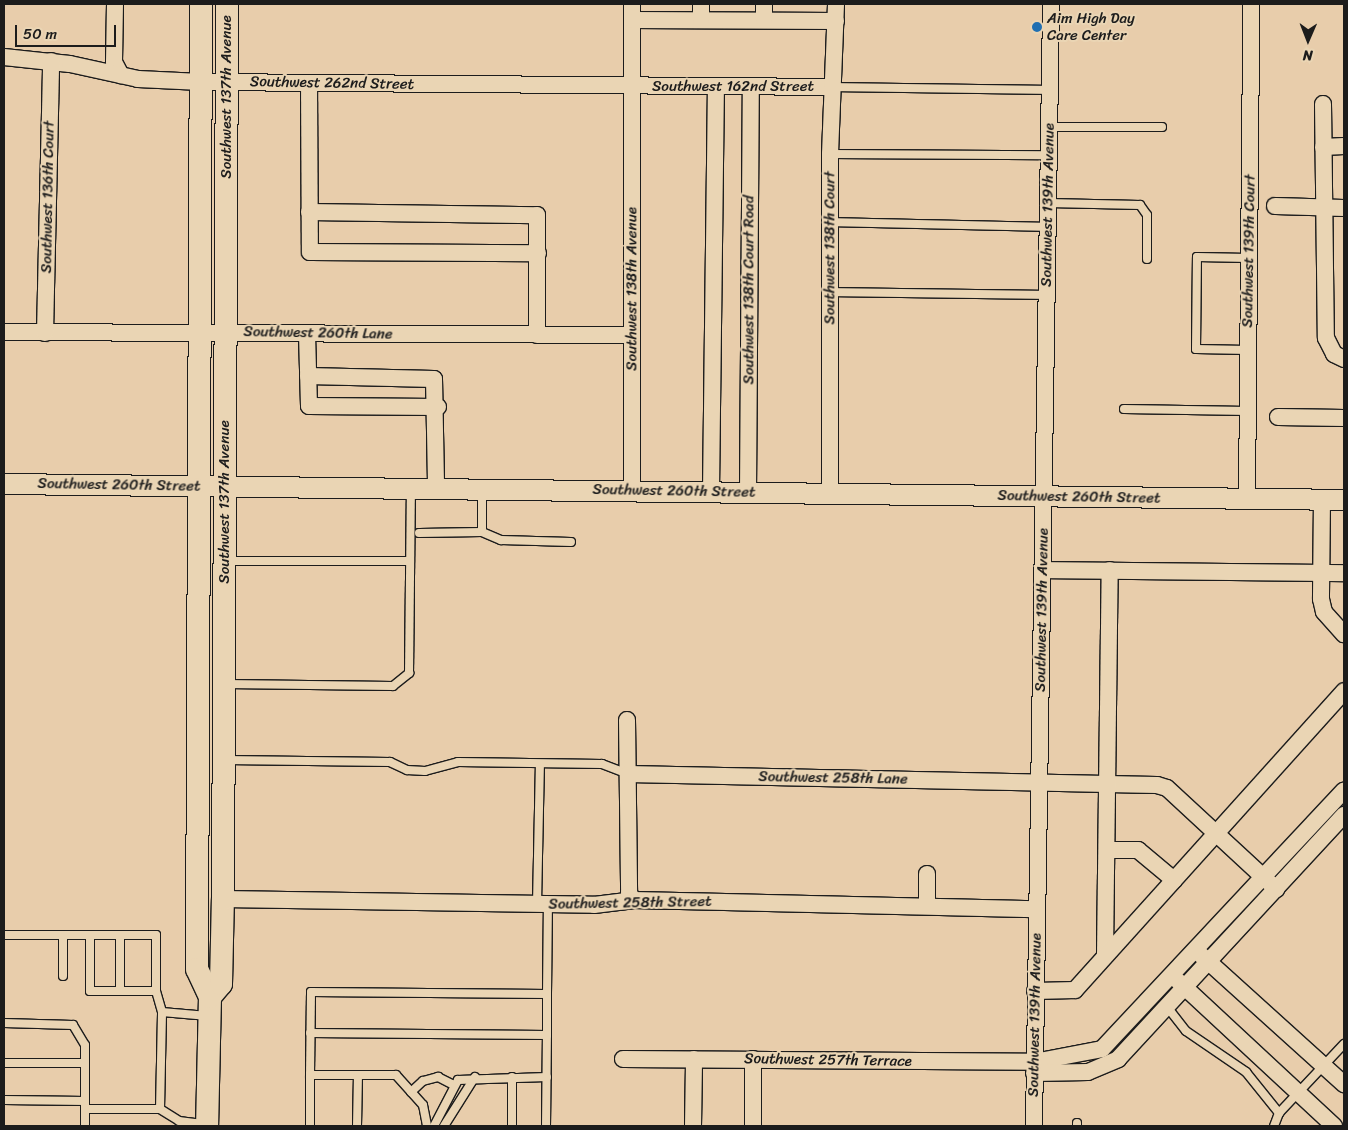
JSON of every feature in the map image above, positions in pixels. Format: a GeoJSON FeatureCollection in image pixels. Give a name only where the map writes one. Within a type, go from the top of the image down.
{"type":"FeatureCollection","features":[{"type":"Feature","properties":{"kind":"main road","name":"Southwest 137th Avenue"},"geometry":{"type":"LineString","coordinates":[[201,4],[201,486],[197,969],[210,1006],[207,1125]]}},
{"type":"Feature","properties":{"kind":"main road","name":"Southwest 137th Avenue"},"geometry":{"type":"LineString","coordinates":[[210,1006],[221,984],[223,899],[227,4]]}},
{"type":"Feature","properties":{"kind":"street"},"geometry":{"type":"LineString","coordinates":[[114,4],[114,62],[121,75]]}},
{"type":"Feature","properties":{"kind":"street"},"geometry":{"type":"LineString","coordinates":[[701,4],[701,20]]}},
{"type":"Feature","properties":{"kind":"street","name":"Southwest 138th Court"},"geometry":{"type":"LineString","coordinates":[[830,492],[830,154],[836,4]]}},
{"type":"Feature","properties":{"kind":"street","name":"Southwest 139th Avenue"},"geometry":{"type":"LineString","coordinates":[[1034,1126],[1037,782],[1043,570],[1051,4]]}},
{"type":"Feature","properties":{"kind":"street","name":"Southwest 139th Court"},"geometry":{"type":"LineString","coordinates":[[1247,498],[1251,4]]}},
{"type":"Feature","properties":{"kind":"street"},"geometry":{"type":"LineString","coordinates":[[632,12],[701,20],[764,12],[836,21]]}},
{"type":"Feature","properties":{"kind":"street","name":"Southwest 138th Avenue"},"geometry":{"type":"LineString","coordinates":[[632,12],[632,490]]}},
{"type":"Feature","properties":{"kind":"street","name":"Southwest 262nd Street"},"geometry":{"type":"LineString","coordinates":[[4,57],[51,61],[121,75],[201,82],[632,87]]}},
{"type":"Feature","properties":{"kind":"street","name":"Southwest 136th Court"},"geometry":{"type":"LineString","coordinates":[[44,333],[51,61]]}},
{"type":"Feature","properties":{"kind":"street"},"geometry":{"type":"LineString","coordinates":[[309,83],[310,252],[538,253]]}},
{"type":"Feature","properties":{"kind":"street","name":"Southwest 162nd Street"},"geometry":{"type":"LineString","coordinates":[[632,87],[833,87]]}},
{"type":"Feature","properties":{"kind":"street"},"geometry":{"type":"LineString","coordinates":[[711,491],[716,88]]}},
{"type":"Feature","properties":{"kind":"street","name":"Southwest 138th Court Road"},"geometry":{"type":"LineString","coordinates":[[748,492],[751,88]]}},
{"type":"Feature","properties":{"kind":"street"},"geometry":{"type":"LineString","coordinates":[[1323,104],[1326,338],[1334,354],[1344,359]]}},
{"type":"Feature","properties":{"kind":"street"},"geometry":{"type":"LineString","coordinates":[[1323,147],[1344,146]]}},
{"type":"Feature","properties":{"kind":"street"},"geometry":{"type":"LineString","coordinates":[[1275,206],[1344,208]]}},
{"type":"Feature","properties":{"kind":"street"},"geometry":{"type":"LineString","coordinates":[[309,212],[537,215],[537,334]]}},
{"type":"Feature","properties":{"kind":"street","name":"Southwest 260th Lane"},"geometry":{"type":"LineString","coordinates":[[4,332],[632,335]]}},
{"type":"Feature","properties":{"kind":"street"},"geometry":{"type":"LineString","coordinates":[[307,334],[309,406],[438,407]]}},
{"type":"Feature","properties":{"kind":"street"},"geometry":{"type":"LineString","coordinates":[[308,376],[428,376],[437,384],[436,488]]}},
{"type":"Feature","properties":{"kind":"street"},"geometry":{"type":"LineString","coordinates":[[1278,417],[1344,418]]}},
{"type":"Feature","properties":{"kind":"street","name":"Southwest 260th Street"},"geometry":{"type":"LineString","coordinates":[[4,484],[830,492],[1044,498],[1344,500]]}},
{"type":"Feature","properties":{"kind":"street"},"geometry":{"type":"LineString","coordinates":[[1322,499],[1321,573],[1324,612],[1344,634]]}},
{"type":"Feature","properties":{"kind":"street"},"geometry":{"type":"LineString","coordinates":[[1043,570],[1344,573]]}},
{"type":"Feature","properties":{"kind":"street"},"geometry":{"type":"LineString","coordinates":[[1105,954],[1108,850],[1110,570]]}},
{"type":"Feature","properties":{"kind":"street"},"geometry":{"type":"LineString","coordinates":[[1035,991],[1075,990],[1105,954],[1344,691]]}},
{"type":"Feature","properties":{"kind":"street"},"geometry":{"type":"LineString","coordinates":[[627,720],[629,893],[633,900]]}},
{"type":"Feature","properties":{"kind":"street","name":"Southwest 258th Lane"},"geometry":{"type":"LineString","coordinates":[[628,774],[1037,782],[1167,788],[1276,889]]}},
{"type":"Feature","properties":{"kind":"street"},"geometry":{"type":"LineString","coordinates":[[1034,1068],[1102,1049],[1344,790]]}},
{"type":"Feature","properties":{"kind":"street"},"geometry":{"type":"LineString","coordinates":[[1034,1068],[1070,1074],[1106,1066],[1135,1045],[1344,815]]}},
{"type":"Feature","properties":{"kind":"street"},"geometry":{"type":"LineString","coordinates":[[1108,850],[1138,850],[1174,880]]}},
{"type":"Feature","properties":{"kind":"street"},"geometry":{"type":"LineString","coordinates":[[927,874],[927,906]]}},
{"type":"Feature","properties":{"kind":"street","name":"Southwest 258th Street"},"geometry":{"type":"LineString","coordinates":[[223,899],[543,904],[633,900],[1036,909]]}},
{"type":"Feature","properties":{"kind":"street"},"geometry":{"type":"LineString","coordinates":[[1196,950],[1344,1084]]}},
{"type":"Feature","properties":{"kind":"street"},"geometry":{"type":"LineString","coordinates":[[1172,976],[1334,1126]]}},
{"type":"Feature","properties":{"kind":"street","name":"Southwest 257th Terrace"},"geometry":{"type":"LineString","coordinates":[[623,1059],[753,1059],[1034,1068]]}},
{"type":"Feature","properties":{"kind":"street"},"geometry":{"type":"LineString","coordinates":[[693,1126],[694,1059]]}},
{"type":"Feature","properties":{"kind":"street"},"geometry":{"type":"LineString","coordinates":[[753,1059],[753,1126]]}},
{"type":"Feature","properties":{"kind":"lane"},"geometry":{"type":"LineString","coordinates":[[833,87],[1050,90]]}},
{"type":"Feature","properties":{"kind":"lane"},"geometry":{"type":"LineString","coordinates":[[1050,127],[1162,128]]}},
{"type":"Feature","properties":{"kind":"lane"},"geometry":{"type":"LineString","coordinates":[[830,154],[1049,156]]}},
{"type":"Feature","properties":{"kind":"lane"},"geometry":{"type":"LineString","coordinates":[[1048,203],[1140,205],[1147,215],[1147,259]]}},
{"type":"Feature","properties":{"kind":"lane"},"geometry":{"type":"LineString","coordinates":[[830,222],[1048,227]]}},
{"type":"Feature","properties":{"kind":"lane"},"geometry":{"type":"LineString","coordinates":[[1248,350],[1196,349],[1198,258],[1249,258]]}},
{"type":"Feature","properties":{"kind":"lane"},"geometry":{"type":"LineString","coordinates":[[830,292],[1047,295]]}},
{"type":"Feature","properties":{"kind":"lane"},"geometry":{"type":"LineString","coordinates":[[1124,409],[1248,411]]}},
{"type":"Feature","properties":{"kind":"lane"},"geometry":{"type":"LineString","coordinates":[[224,684],[393,686],[409,672],[411,488]]}},
{"type":"Feature","properties":{"kind":"lane"},"geometry":{"type":"LineString","coordinates":[[482,489],[482,532]]}},
{"type":"Feature","properties":{"kind":"lane"},"geometry":{"type":"LineString","coordinates":[[419,533],[482,532],[501,540],[571,542]]}},
{"type":"Feature","properties":{"kind":"lane"},"geometry":{"type":"LineString","coordinates":[[225,561],[410,561]]}},
{"type":"Feature","properties":{"kind":"lane"},"geometry":{"type":"LineString","coordinates":[[224,760],[390,762],[407,770],[425,771],[458,762],[602,764],[628,774]]}},
{"type":"Feature","properties":{"kind":"lane"},"geometry":{"type":"LineString","coordinates":[[540,764],[547,994],[546,1126]]}},
{"type":"Feature","properties":{"kind":"lane"},"geometry":{"type":"LineString","coordinates":[[4,935],[156,935],[156,991],[162,1012],[160,1109]]}},
{"type":"Feature","properties":{"kind":"lane"},"geometry":{"type":"LineString","coordinates":[[63,935],[63,976]]}},
{"type":"Feature","properties":{"kind":"lane"},"geometry":{"type":"LineString","coordinates":[[90,935],[90,991],[156,991]]}},
{"type":"Feature","properties":{"kind":"lane"},"geometry":{"type":"LineString","coordinates":[[120,935],[120,991]]}},
{"type":"Feature","properties":{"kind":"lane"},"geometry":{"type":"LineString","coordinates":[[310,1126],[311,992],[547,994]]}},
{"type":"Feature","properties":{"kind":"lane"},"geometry":{"type":"LineString","coordinates":[[162,1012],[210,1006]]}},
{"type":"Feature","properties":{"kind":"lane"},"geometry":{"type":"LineString","coordinates":[[1168,1008],[1186,1030],[1246,1072],[1279,1113]]}},
{"type":"Feature","properties":{"kind":"lane"},"geometry":{"type":"LineString","coordinates":[[4,1023],[73,1024],[85,1045],[85,1126]]}},
{"type":"Feature","properties":{"kind":"lane"},"geometry":{"type":"LineString","coordinates":[[310,1033],[547,1035]]}},
{"type":"Feature","properties":{"kind":"lane"},"geometry":{"type":"LineString","coordinates":[[1274,1126],[1279,1113],[1344,1044]]}},
{"type":"Feature","properties":{"kind":"lane"},"geometry":{"type":"LineString","coordinates":[[4,1063],[85,1063]]}},
{"type":"Feature","properties":{"kind":"lane"},"geometry":{"type":"LineString","coordinates":[[310,1074],[396,1075],[422,1105],[427,1126]]}},
{"type":"Feature","properties":{"kind":"lane"},"geometry":{"type":"LineString","coordinates":[[357,1126],[358,1075]]}},
{"type":"Feature","properties":{"kind":"lane"},"geometry":{"type":"LineString","coordinates":[[411,1092],[422,1081],[438,1076],[454,1085]]}},
{"type":"Feature","properties":{"kind":"lane"},"geometry":{"type":"LineString","coordinates":[[434,1126],[458,1080],[475,1077],[547,1077]]}},
{"type":"Feature","properties":{"kind":"lane"},"geometry":{"type":"LineString","coordinates":[[444,1126],[475,1077]]}},
{"type":"Feature","properties":{"kind":"lane"},"geometry":{"type":"LineString","coordinates":[[512,1077],[512,1126]]}},
{"type":"Feature","properties":{"kind":"lane"},"geometry":{"type":"LineString","coordinates":[[4,1100],[160,1109],[185,1123],[207,1125]]}},
{"type":"Feature","properties":{"kind":"place","name":"Aim High Day Care Center"},"geometry":{"type":"Point","coordinates":[1037,27]}}]}
